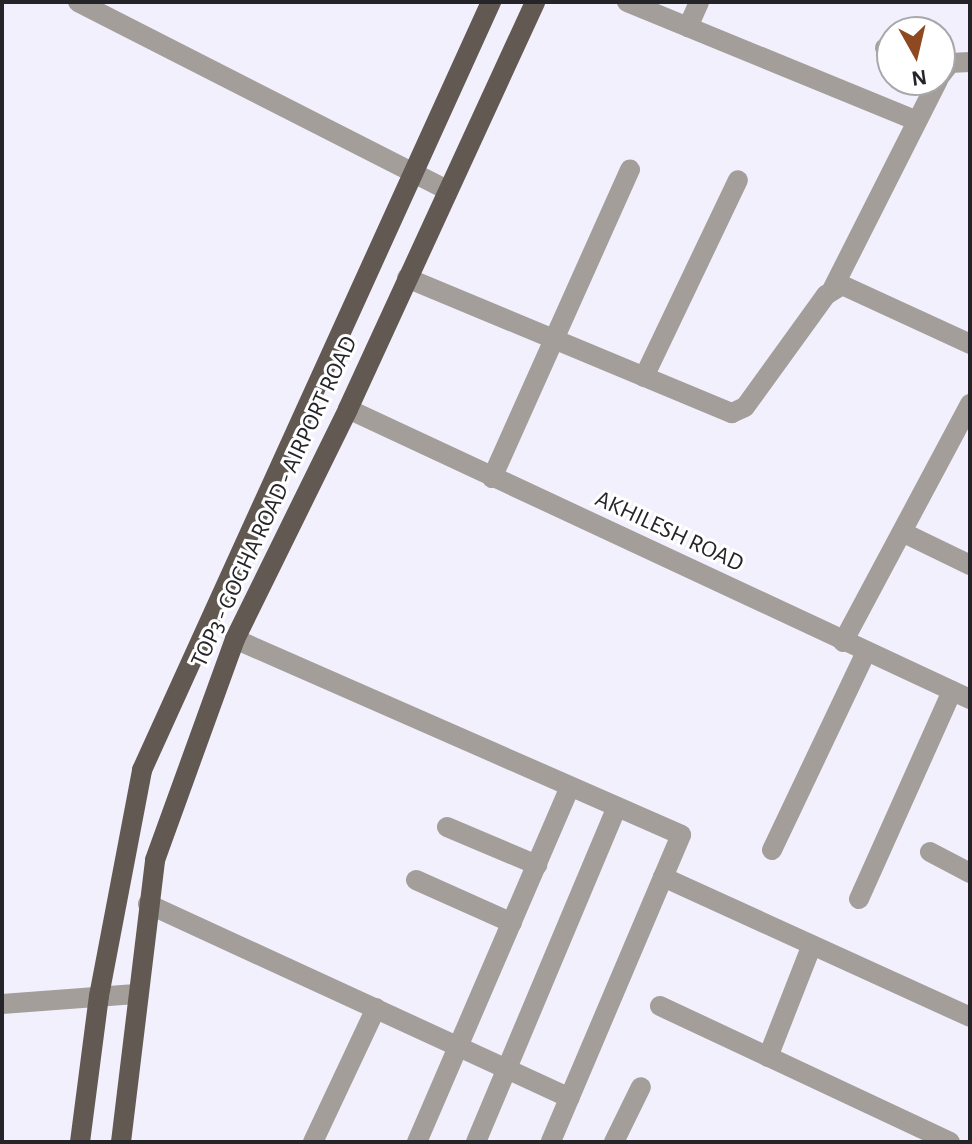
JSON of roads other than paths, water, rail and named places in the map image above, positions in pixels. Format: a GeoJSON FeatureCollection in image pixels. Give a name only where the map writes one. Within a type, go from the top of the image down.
{"type":"FeatureCollection","features":[{"type":"Feature","properties":{"kind":"main road","name":"TOP3 - GOGHA ROAD - AIRPORT ROAD"},"geometry":{"type":"LineString","coordinates":[[80,1142],[99,996],[142,770],[491,2]]}},
{"type":"Feature","properties":{"kind":"main road","name":"TOP3 - GOGHA ROAD - AIRPORT ROAD"},"geometry":{"type":"LineString","coordinates":[[121,1142],[136,994],[155,860],[235,639],[348,409],[535,2]]}},
{"type":"Feature","properties":{"kind":"street"},"geometry":{"type":"LineString","coordinates":[[627,2],[917,121]]}},
{"type":"Feature","properties":{"kind":"street"},"geometry":{"type":"LineString","coordinates":[[688,27],[699,2]]}},
{"type":"Feature","properties":{"kind":"street"},"geometry":{"type":"LineString","coordinates":[[85,4],[447,190]]}},
{"type":"Feature","properties":{"kind":"street"},"geometry":{"type":"LineString","coordinates":[[407,278],[724,411],[739,412],[833,288],[932,96]]}},
{"type":"Feature","properties":{"kind":"street"},"geometry":{"type":"LineString","coordinates":[[492,478],[630,170]]}},
{"type":"Feature","properties":{"kind":"street"},"geometry":{"type":"LineString","coordinates":[[644,377],[738,180]]}},
{"type":"Feature","properties":{"kind":"street"},"geometry":{"type":"LineString","coordinates":[[833,288],[852,287],[970,344]]}},
{"type":"Feature","properties":{"kind":"street"},"geometry":{"type":"LineString","coordinates":[[843,642],[970,404]]}},
{"type":"Feature","properties":{"kind":"street","name":"AKHILESH ROAD"},"geometry":{"type":"LineString","coordinates":[[348,409],[961,695]]}},
{"type":"Feature","properties":{"kind":"street"},"geometry":{"type":"LineString","coordinates":[[902,532],[970,565]]}},
{"type":"Feature","properties":{"kind":"street"},"geometry":{"type":"LineString","coordinates":[[235,639],[681,835],[551,1142]]}},
{"type":"Feature","properties":{"kind":"street"},"geometry":{"type":"LineString","coordinates":[[772,850],[866,652]]}},
{"type":"Feature","properties":{"kind":"street"},"geometry":{"type":"LineString","coordinates":[[859,899],[961,695]]}},
{"type":"Feature","properties":{"kind":"street"},"geometry":{"type":"LineString","coordinates":[[417,1142],[570,787]]}},
{"type":"Feature","properties":{"kind":"street"},"geometry":{"type":"LineString","coordinates":[[476,1142],[617,807]]}},
{"type":"Feature","properties":{"kind":"street"},"geometry":{"type":"LineString","coordinates":[[447,827],[537,865]]}},
{"type":"Feature","properties":{"kind":"street"},"geometry":{"type":"LineString","coordinates":[[930,852],[970,873]]}},
{"type":"Feature","properties":{"kind":"street"},"geometry":{"type":"LineString","coordinates":[[663,877],[970,1017]]}},
{"type":"Feature","properties":{"kind":"street"},"geometry":{"type":"LineString","coordinates":[[416,880],[512,923]]}},
{"type":"Feature","properties":{"kind":"street"},"geometry":{"type":"LineString","coordinates":[[148,904],[570,1098]]}},
{"type":"Feature","properties":{"kind":"street"},"geometry":{"type":"LineString","coordinates":[[768,1057],[812,945]]}},
{"type":"Feature","properties":{"kind":"street"},"geometry":{"type":"LineString","coordinates":[[2,1004],[136,994]]}},
{"type":"Feature","properties":{"kind":"street"},"geometry":{"type":"LineString","coordinates":[[660,1006],[950,1142]]}},
{"type":"Feature","properties":{"kind":"street"},"geometry":{"type":"LineString","coordinates":[[313,1142],[376,1008]]}},
{"type":"Feature","properties":{"kind":"street"},"geometry":{"type":"LineString","coordinates":[[614,1142],[641,1087]]}}]}
